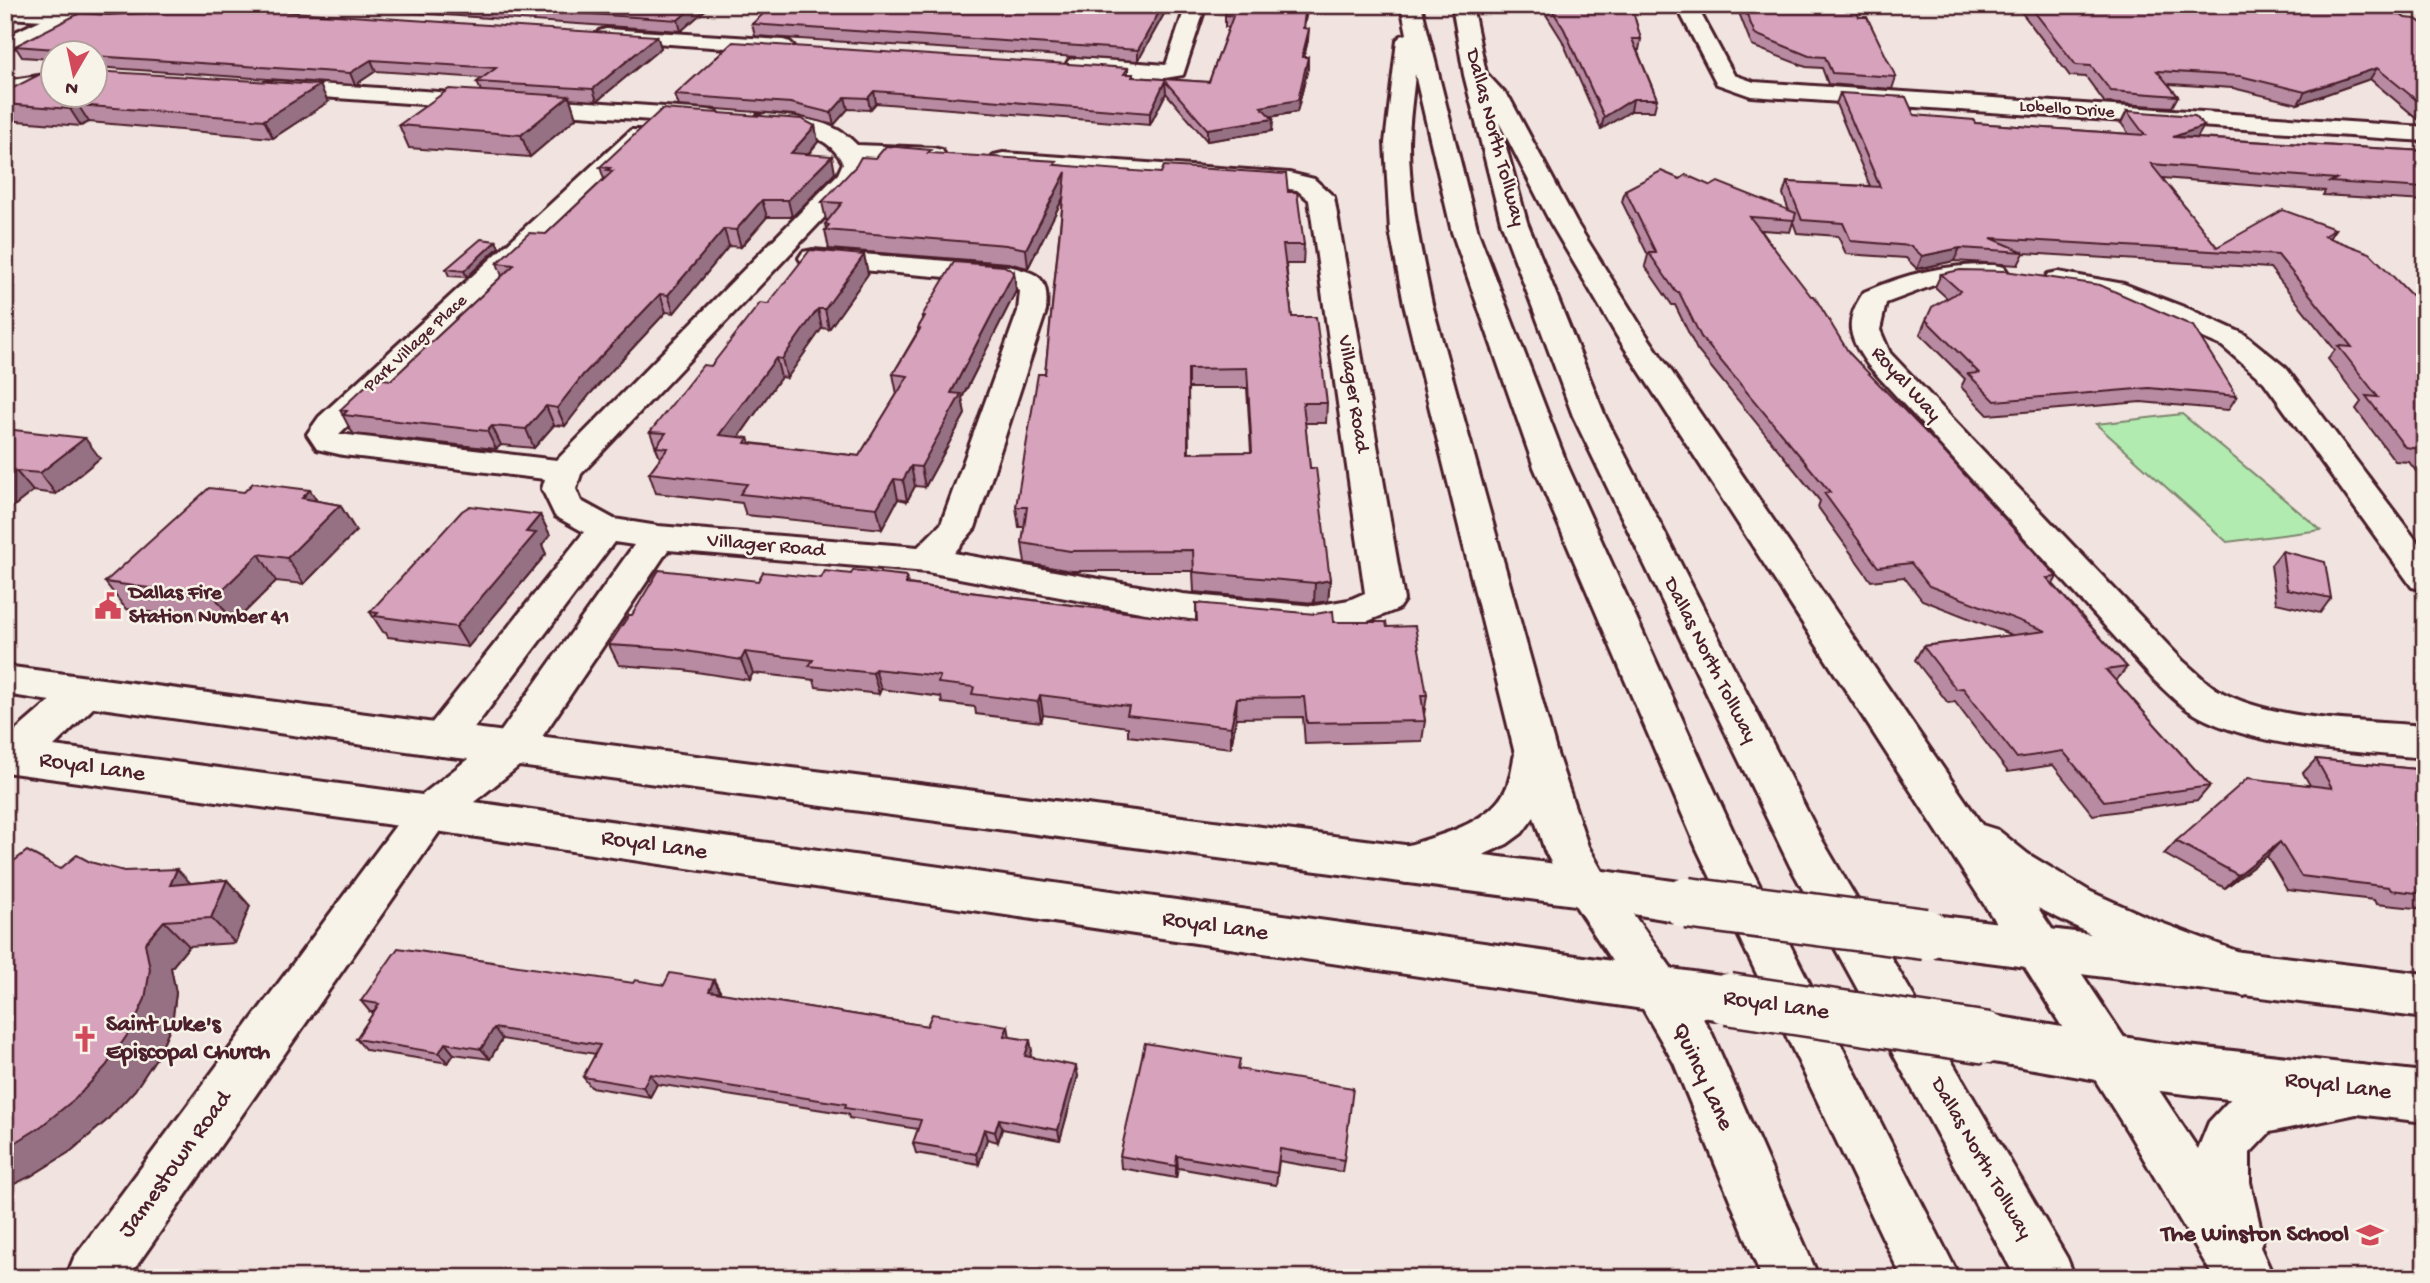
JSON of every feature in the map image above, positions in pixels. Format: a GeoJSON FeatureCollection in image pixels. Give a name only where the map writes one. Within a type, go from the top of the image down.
{"type":"FeatureCollection","features":[{"type":"Feature","properties":{"kind":"main road"},"geometry":{"type":"LineString","coordinates":[[5,45],[89,5]]}},
{"type":"Feature","properties":{"kind":"main road"},"geometry":{"type":"LineString","coordinates":[[1061,64],[1175,70],[1196,5]]}},
{"type":"Feature","properties":{"kind":"main road","name":"Dallas North Tollway"},"geometry":{"type":"LineString","coordinates":[[1462,5],[1475,75],[1514,222],[1595,429],[1806,853],[2047,1278]]}},
{"type":"Feature","properties":{"kind":"main road","name":"Lobello Drive"},"geometry":{"type":"LineString","coordinates":[[1686,5],[1725,79],[1751,89],[2425,134]]}},
{"type":"Feature","properties":{"kind":"main road"},"geometry":{"type":"LineString","coordinates":[[1411,8],[1465,232],[1551,467],[1630,652],[1720,851],[1932,1278]]}},
{"type":"Feature","properties":{"kind":"main road","name":"Quincy Lane"},"geometry":{"type":"LineString","coordinates":[[1411,8],[1397,143],[1403,231],[1422,317],[1536,754],[1567,851],[1589,889],[1658,989],[1694,1050],[1791,1278]]}},
{"type":"Feature","properties":{"kind":"main road"},"geometry":{"type":"LineString","coordinates":[[5,24],[37,9]]}},
{"type":"Feature","properties":{"kind":"main road"},"geometry":{"type":"LineString","coordinates":[[5,12],[37,9],[67,15],[126,16]]}},
{"type":"Feature","properties":{"kind":"main road"},"geometry":{"type":"LineString","coordinates":[[579,33],[799,47]]}},
{"type":"Feature","properties":{"kind":"main road"},"geometry":{"type":"LineString","coordinates":[[1475,75],[1499,99],[1563,222],[1632,337],[2039,948],[2245,1276]]}},
{"type":"Feature","properties":{"kind":"main road"},"geometry":{"type":"LineString","coordinates":[[5,88],[38,83]]}},
{"type":"Feature","properties":{"kind":"main road"},"geometry":{"type":"LineString","coordinates":[[258,88],[810,126],[837,138],[851,152],[855,163],[849,177],[565,471],[559,489],[566,508],[606,529],[442,740],[429,813]]}},
{"type":"Feature","properties":{"kind":"main road","name":"Park Village Place"},"geometry":{"type":"LineString","coordinates":[[565,471],[343,445],[329,442],[323,434],[330,424],[661,114]]}},
{"type":"Feature","properties":{"kind":"main road","name":"Villager Road"},"geometry":{"type":"LineString","coordinates":[[606,529],[658,538],[927,559],[1183,607],[1247,613],[1314,619],[1356,612],[1385,600],[1321,197],[1305,184],[1289,181],[851,152]]}},
{"type":"Feature","properties":{"kind":"main road"},"geometry":{"type":"LineString","coordinates":[[774,255],[1008,274],[1019,277],[1034,289],[1032,310],[957,528],[927,559]]}},
{"type":"Feature","properties":{"kind":"main road","name":"Royal Way"},"geometry":{"type":"LineString","coordinates":[[2425,578],[2275,374],[2233,340],[2179,315],[2114,290],[1999,273],[1954,272],[1914,280],[1874,298],[1865,318],[1864,338],[1879,359],[2169,671],[2206,702],[2237,715],[2279,725],[2425,743]]}},
{"type":"Feature","properties":{"kind":"main road"},"geometry":{"type":"LineString","coordinates":[[429,813],[512,748],[658,538]]}},
{"type":"Feature","properties":{"kind":"main road"},"geometry":{"type":"LineString","coordinates":[[5,680],[442,740],[1406,864],[1687,904],[2425,996]]}},
{"type":"Feature","properties":{"kind":"main road"},"geometry":{"type":"LineString","coordinates":[[11,757],[85,691]]}},
{"type":"Feature","properties":{"kind":"main road"},"geometry":{"type":"LineString","coordinates":[[1406,864],[1488,834],[1507,821],[1526,792],[1536,754]]}},
{"type":"Feature","properties":{"kind":"main road","name":"Royal Lane"},"geometry":{"type":"LineString","coordinates":[[11,757],[429,813],[1728,999],[2160,1067],[2425,1097]]}},
{"type":"Feature","properties":{"kind":"main road","name":"Jamestown Road"},"geometry":{"type":"LineString","coordinates":[[94,1278],[429,813]]}},
{"type":"Feature","properties":{"kind":"main road"},"geometry":{"type":"LineString","coordinates":[[1950,815],[2013,870],[2080,911],[2244,975]]}},
{"type":"Feature","properties":{"kind":"main road"},"geometry":{"type":"LineString","coordinates":[[2245,1276],[2221,1183],[2225,1147],[2235,1129],[2246,1122],[2255,1110],[2361,1089]]}},
{"type":"Feature","properties":{"kind":"green space"},"geometry":{"type":"Polygon","coordinates":[[[2182,414],[2321,530],[2227,542],[2096,424],[2182,414]]]}},
{"type":"Feature","properties":{"kind":"building"},"geometry":{"type":"Polygon","coordinates":[[[458,5],[695,5],[678,20],[458,5]]]}},
{"type":"Feature","properties":{"kind":"building"},"geometry":{"type":"Polygon","coordinates":[[[773,5],[1163,5],[1138,50],[752,24],[773,5]]]}},
{"type":"Feature","properties":{"kind":"building"},"geometry":{"type":"Polygon","coordinates":[[[1228,5],[1306,5],[1303,28],[1309,29],[1302,57],[1308,57],[1298,100],[1261,107],[1273,119],[1207,129],[1165,81],[1150,113],[874,91],[868,98],[845,97],[831,113],[791,103],[675,95],[733,42],[1128,68],[1124,74],[1133,74],[1132,77],[1209,82],[1233,16],[1225,15],[1228,5]]]}},
{"type":"Feature","properties":{"kind":"building"},"geometry":{"type":"Polygon","coordinates":[[[1549,5],[1631,5],[1641,39],[1632,39],[1657,99],[1633,99],[1604,117],[1564,29],[1549,5]]]}},
{"type":"Feature","properties":{"kind":"building"},"geometry":{"type":"Polygon","coordinates":[[[1743,5],[1853,5],[1859,17],[1867,17],[1896,77],[1832,73],[1825,57],[1809,56],[1755,34],[1743,5]]]}},
{"type":"Feature","properties":{"kind":"building"},"geometry":{"type":"Polygon","coordinates":[[[2029,5],[2387,5],[2405,18],[2416,19],[2425,26],[2425,107],[2377,68],[2305,92],[2240,76],[2157,71],[2178,96],[2111,91],[2091,66],[2076,65],[2029,5]]]}},
{"type":"Feature","properties":{"kind":"building"},"geometry":{"type":"Polygon","coordinates":[[[229,8],[657,36],[593,89],[477,82],[496,68],[371,60],[350,73],[108,57],[108,38],[38,38],[38,48],[15,46],[80,13],[108,15],[229,8]]]}},
{"type":"Feature","properties":{"kind":"building"},"geometry":{"type":"Polygon","coordinates":[[[108,72],[320,85],[264,120],[108,107],[108,72]]]}},
{"type":"Feature","properties":{"kind":"building"},"geometry":{"type":"Polygon","coordinates":[[[38,75],[38,107],[5,104],[5,92],[38,75]]]}},
{"type":"Feature","properties":{"kind":"building"},"geometry":{"type":"Polygon","coordinates":[[[449,89],[569,96],[521,135],[399,125],[449,89]]]}},
{"type":"Feature","properties":{"kind":"building"},"geometry":{"type":"Polygon","coordinates":[[[1840,93],[1906,97],[1914,115],[1974,120],[1975,123],[2145,135],[2127,111],[2195,116],[2204,126],[2173,137],[2425,151],[2425,188],[2330,182],[2336,179],[2151,164],[2217,247],[2283,210],[2335,229],[2324,236],[2370,253],[2425,309],[2425,454],[2420,449],[2405,447],[2366,396],[2378,397],[2338,346],[2352,347],[2278,255],[1991,238],[2024,252],[1960,248],[1922,256],[1911,246],[1851,241],[1843,223],[1802,220],[1787,182],[1880,187],[1840,93]]]}},
{"type":"Feature","properties":{"kind":"building"},"geometry":{"type":"Polygon","coordinates":[[[662,109],[802,119],[815,126],[791,153],[832,156],[788,200],[762,200],[736,230],[724,229],[668,295],[660,294],[583,375],[557,408],[546,406],[526,429],[492,426],[487,431],[343,415],[347,411],[340,410],[374,378],[391,380],[514,265],[497,263],[529,233],[546,234],[613,171],[600,167],[662,109]]]}},
{"type":"Feature","properties":{"kind":"building"},"geometry":{"type":"Polygon","coordinates":[[[886,146],[931,150],[928,153],[1057,161],[1054,165],[1161,173],[1164,166],[1286,174],[1288,192],[1297,192],[1304,245],[1283,245],[1292,317],[1316,317],[1327,403],[1303,403],[1310,468],[1316,468],[1330,580],[1315,583],[1194,572],[1193,550],[1070,551],[1022,543],[1027,507],[1016,507],[1038,374],[1045,374],[1066,172],[1026,249],[1006,245],[825,230],[829,225],[825,224],[842,203],[822,202],[856,166],[861,157],[876,158],[886,146]],[[1247,368],[1188,369],[1188,453],[1252,452],[1247,368]]]}},
{"type":"Feature","properties":{"kind":"building"},"geometry":{"type":"Polygon","coordinates":[[[1661,171],[1680,179],[1686,175],[1711,186],[1718,182],[1796,213],[1794,220],[1750,217],[1811,296],[1814,296],[1849,353],[1937,444],[2057,577],[2047,578],[2127,667],[2106,670],[2210,786],[2104,801],[2063,751],[2017,758],[1963,688],[1956,689],[1923,646],[2046,631],[1929,586],[1911,563],[1878,567],[1824,493],[1830,492],[1701,337],[1679,292],[1676,292],[1649,253],[1656,253],[1625,190],[1661,171]]]}},
{"type":"Feature","properties":{"kind":"building"},"geometry":{"type":"Polygon","coordinates":[[[481,239],[496,241],[464,271],[446,269],[481,239]]]}},
{"type":"Feature","properties":{"kind":"building"},"geometry":{"type":"Polygon","coordinates":[[[810,250],[864,255],[825,309],[818,309],[782,359],[776,358],[719,435],[748,438],[745,443],[859,456],[908,376],[893,374],[920,329],[918,328],[925,316],[922,316],[954,262],[1004,266],[1014,272],[951,393],[961,394],[921,467],[911,466],[903,480],[894,479],[877,508],[740,494],[747,484],[649,473],[668,448],[656,447],[666,433],[650,432],[703,365],[711,366],[760,303],[768,304],[810,250]]]}},
{"type":"Feature","properties":{"kind":"building"},"geometry":{"type":"Polygon","coordinates":[[[1960,270],[2005,271],[2100,285],[2193,326],[2237,396],[2149,388],[1995,401],[1968,374],[1979,373],[1926,320],[1932,307],[1960,291],[1941,274],[1960,270]]]}},
{"type":"Feature","properties":{"kind":"building"},"geometry":{"type":"Polygon","coordinates":[[[5,429],[85,438],[40,473],[16,471],[5,479],[5,429]]]}},
{"type":"Feature","properties":{"kind":"building"},"geometry":{"type":"Polygon","coordinates":[[[253,483],[310,490],[302,498],[340,505],[287,558],[259,554],[215,597],[105,582],[209,488],[244,492],[253,483]]]}},
{"type":"Feature","properties":{"kind":"building"},"geometry":{"type":"Polygon","coordinates":[[[470,506],[540,515],[526,532],[536,533],[456,627],[375,616],[378,613],[370,612],[462,511],[470,506]]]}},
{"type":"Feature","properties":{"kind":"building"},"geometry":{"type":"Polygon","coordinates":[[[2282,551],[2325,562],[2331,598],[2287,589],[2282,551]]]}},
{"type":"Feature","properties":{"kind":"building"},"geometry":{"type":"Polygon","coordinates":[[[659,570],[758,581],[763,572],[821,578],[825,571],[851,574],[853,570],[906,576],[906,584],[1197,621],[1196,603],[1315,614],[1333,611],[1334,622],[1386,622],[1387,627],[1415,626],[1427,695],[1421,695],[1425,721],[1307,723],[1304,697],[1237,698],[1231,727],[1127,715],[1129,706],[1040,695],[1038,702],[972,694],[974,687],[938,683],[940,676],[875,669],[873,673],[809,666],[813,660],[745,652],[741,660],[674,649],[609,645],[629,615],[632,615],[659,570]]]}},
{"type":"Feature","properties":{"kind":"building"},"geometry":{"type":"Polygon","coordinates":[[[2316,759],[2425,770],[2425,894],[2301,876],[2280,842],[2238,875],[2176,841],[2248,778],[2332,788],[2316,759]]]}},
{"type":"Feature","properties":{"kind":"building","name":"Saint Luke's Episcopal Church"},"geometry":{"type":"Polygon","coordinates":[[[27,851],[60,869],[77,855],[90,862],[124,871],[177,869],[170,885],[227,880],[211,918],[164,921],[145,943],[150,969],[145,999],[130,1031],[106,1066],[76,1098],[39,1128],[5,1149],[5,868],[27,851]]]}},
{"type":"Feature","properties":{"kind":"building"},"geometry":{"type":"Polygon","coordinates":[[[398,948],[633,983],[635,980],[664,985],[670,973],[714,980],[709,991],[927,1026],[932,1014],[1008,1026],[1004,1036],[1030,1040],[1025,1056],[1076,1066],[1058,1130],[999,1119],[995,1132],[984,1129],[976,1154],[913,1143],[921,1120],[845,1108],[846,1104],[650,1074],[643,1087],[583,1077],[600,1045],[494,1028],[481,1049],[445,1043],[439,1053],[356,1039],[379,1004],[361,1001],[398,948]]]}},
{"type":"Feature","properties":{"kind":"building"},"geometry":{"type":"Polygon","coordinates":[[[1145,1043],[1240,1059],[1238,1069],[1353,1088],[1344,1160],[1280,1149],[1277,1173],[1177,1156],[1176,1166],[1120,1156],[1145,1043]]]}},
{"type":"Feature","properties":{"kind":"place","name":"Dallas Fire Station Number 41"},"geometry":{"type":"Point","coordinates":[108,606]}},
{"type":"Feature","properties":{"kind":"place","name":"Saint Luke's Episcopal Church"},"geometry":{"type":"Point","coordinates":[85,1039]}},
{"type":"Feature","properties":{"kind":"place","name":"The Winston School"},"geometry":{"type":"Point","coordinates":[2370,1235]}}]}
